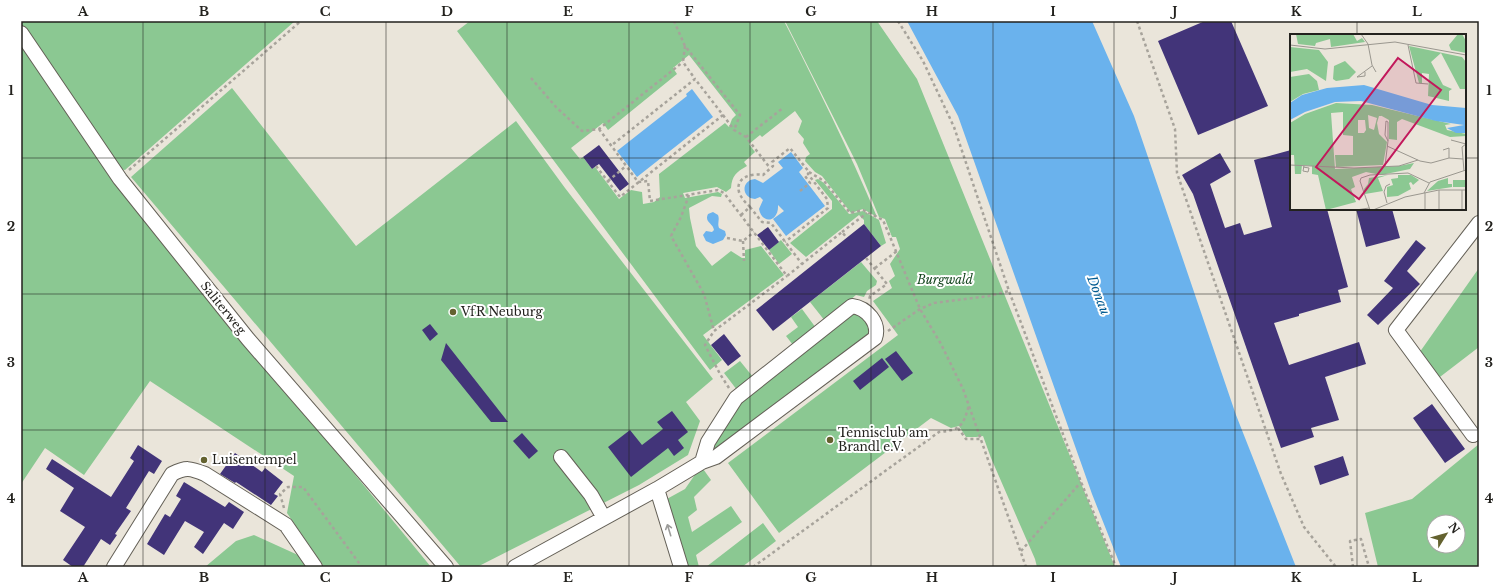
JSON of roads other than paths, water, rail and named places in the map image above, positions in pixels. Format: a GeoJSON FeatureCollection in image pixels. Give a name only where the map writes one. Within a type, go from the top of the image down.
{"type":"FeatureCollection","features":[{"type":"Feature","properties":{"kind":"street","name":"Saliterweg"},"geometry":{"type":"LineString","coordinates":[[21,34],[120,178],[248,339],[446,567]]}},
{"type":"Feature","properties":{"kind":"street"},"geometry":{"type":"LineString","coordinates":[[1473,436],[1396,330],[1479,223]]}},
{"type":"Feature","properties":{"kind":"street"},"geometry":{"type":"LineString","coordinates":[[515,567],[657,489],[702,462],[716,457],[875,338],[878,330],[867,312],[859,307],[852,306],[736,398],[708,442],[702,462]]}},
{"type":"Feature","properties":{"kind":"street"},"geometry":{"type":"LineString","coordinates":[[561,457],[591,495],[604,518]]}},
{"type":"Feature","properties":{"kind":"street"},"geometry":{"type":"LineString","coordinates":[[114,567],[166,482],[172,474],[182,469],[191,469],[204,474],[286,525],[315,567]]}},
{"type":"Feature","properties":{"kind":"street"},"geometry":{"type":"LineString","coordinates":[[657,489],[681,567]]}},
{"type":"Feature","properties":{"kind":"water","name":"Donau"},"geometry":{"type":"Polygon","coordinates":[[[907,21],[1092,21],[1134,116],[1236,415],[1296,567],[1121,567],[1092,494],[958,116],[907,21]]]}},
{"type":"Feature","properties":{"kind":"water"},"geometry":{"type":"Polygon","coordinates":[[[692,89],[713,117],[637,177],[617,151],[687,96],[686,94],[692,89]]]}},
{"type":"Feature","properties":{"kind":"water"},"geometry":{"type":"Polygon","coordinates":[[[791,152],[803,168],[799,172],[825,206],[786,236],[773,219],[784,211],[778,205],[778,211],[773,218],[763,218],[759,209],[763,200],[760,197],[755,199],[750,198],[747,196],[744,189],[747,182],[750,180],[755,179],[763,183],[783,168],[778,162],[791,152]]]}},
{"type":"Feature","properties":{"kind":"water"},"geometry":{"type":"Polygon","coordinates":[[[713,212],[718,215],[719,228],[725,231],[726,235],[723,240],[713,244],[706,241],[703,235],[706,231],[712,232],[714,230],[707,219],[708,214],[713,212]]]}},
{"type":"Feature","properties":{"kind":"place","name":"VfR Neuburg"},"geometry":{"type":"Point","coordinates":[453,312]}},
{"type":"Feature","properties":{"kind":"place","name":"Tennisclub am Brandl e.V."},"geometry":{"type":"Point","coordinates":[830,440]}},
{"type":"Feature","properties":{"kind":"place","name":"Luisentempel"},"geometry":{"type":"Point","coordinates":[204,460]}},
{"type":"Feature","properties":{"kind":"park label","name":"Burgwald"},"geometry":{"type":"Point","coordinates":[945,280]}}]}
